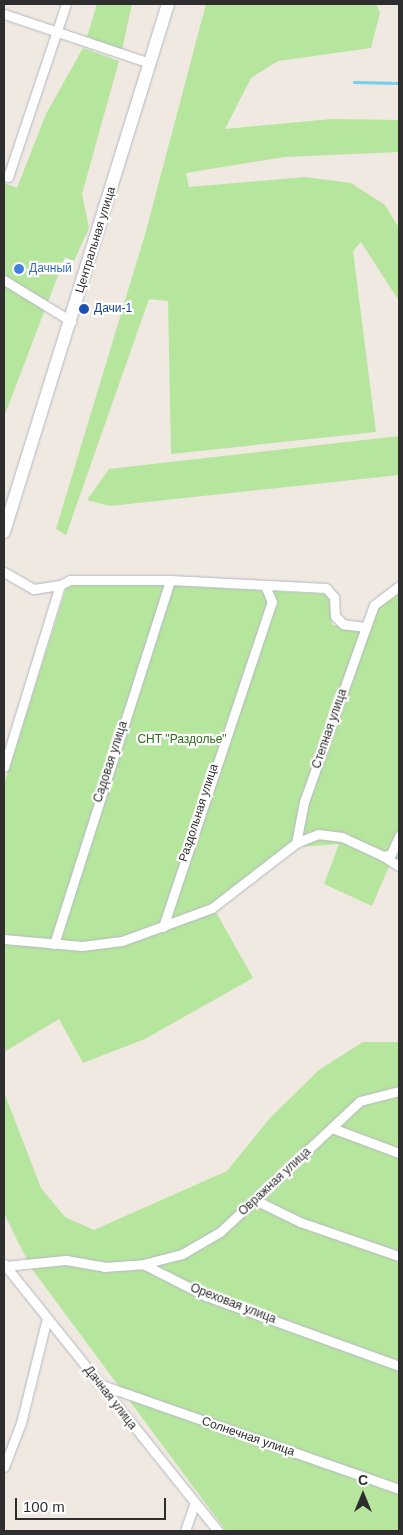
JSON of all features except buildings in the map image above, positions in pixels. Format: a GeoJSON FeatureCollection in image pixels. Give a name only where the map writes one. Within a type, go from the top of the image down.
{"type":"FeatureCollection","features":[{"type":"Feature","properties":{"kind":"street"},"geometry":{"type":"LineString","coordinates":[[6,176],[66,4]]}},
{"type":"Feature","properties":{"kind":"street","name":"Центральная улица"},"geometry":{"type":"LineString","coordinates":[[4,532],[168,4]]}},
{"type":"Feature","properties":{"kind":"street"},"geometry":{"type":"LineString","coordinates":[[4,14],[150,63]]}},
{"type":"Feature","properties":{"kind":"street"},"geometry":{"type":"LineString","coordinates":[[4,280],[71,321]]}},
{"type":"Feature","properties":{"kind":"street"},"geometry":{"type":"LineString","coordinates":[[4,572],[34,589],[60,585],[70,580],[170,580],[266,588],[326,588],[334,597],[335,616],[343,624],[366,627]]}},
{"type":"Feature","properties":{"kind":"street","name":"Садовая улица"},"geometry":{"type":"LineString","coordinates":[[54,944],[170,580]]}},
{"type":"Feature","properties":{"kind":"street"},"geometry":{"type":"LineString","coordinates":[[4,767],[60,585]]}},
{"type":"Feature","properties":{"kind":"street","name":"Степная улица"},"geometry":{"type":"LineString","coordinates":[[296,843],[304,802],[374,605],[399,586]]}},
{"type":"Feature","properties":{"kind":"street","name":"Раздольная улица"},"geometry":{"type":"LineString","coordinates":[[163,927],[272,602],[266,588]]}},
{"type":"Feature","properties":{"kind":"street"},"geometry":{"type":"LineString","coordinates":[[4,939],[82,946],[122,941],[212,908],[296,843],[318,834],[342,838],[383,856],[399,866]]}},
{"type":"Feature","properties":{"kind":"street"},"geometry":{"type":"LineString","coordinates":[[383,856],[391,854],[399,836]]}},
{"type":"Feature","properties":{"kind":"street","name":"Овражная улица"},"geometry":{"type":"LineString","coordinates":[[143,1264],[182,1254],[220,1232],[257,1201],[360,1101],[399,1091]]}},
{"type":"Feature","properties":{"kind":"street"},"geometry":{"type":"LineString","coordinates":[[332,1128],[399,1153]]}},
{"type":"Feature","properties":{"kind":"street"},"geometry":{"type":"LineString","coordinates":[[257,1201],[300,1222],[399,1256]]}},
{"type":"Feature","properties":{"kind":"street"},"geometry":{"type":"LineString","coordinates":[[4,1265],[66,1260],[104,1267],[143,1264]]}},
{"type":"Feature","properties":{"kind":"street","name":"Ореховая улица"},"geometry":{"type":"LineString","coordinates":[[143,1264],[206,1296],[399,1366]]}},
{"type":"Feature","properties":{"kind":"street","name":"Дачная улица"},"geometry":{"type":"LineString","coordinates":[[4,1265],[194,1505],[218,1531]]}},
{"type":"Feature","properties":{"kind":"street"},"geometry":{"type":"LineString","coordinates":[[4,1467],[20,1423],[46,1318]]}},
{"type":"Feature","properties":{"kind":"street","name":"Солнечная улица"},"geometry":{"type":"LineString","coordinates":[[98,1384],[399,1489]]}},
{"type":"Feature","properties":{"kind":"street"},"geometry":{"type":"LineString","coordinates":[[185,1531],[194,1505]]}},
{"type":"Feature","properties":{"kind":"green space"},"geometry":{"type":"Polygon","coordinates":[[[97,4],[132,4],[122,50],[87,37],[97,4]]]}},
{"type":"Feature","properties":{"kind":"green space"},"geometry":{"type":"Polygon","coordinates":[[[206,4],[376,4],[380,13],[371,48],[278,61],[251,78],[225,129],[332,119],[399,120],[399,152],[284,157],[186,173],[189,187],[305,177],[351,183],[385,205],[399,228],[399,301],[361,242],[353,251],[376,432],[171,454],[168,301],[149,299],[66,535],[56,529],[146,231],[206,4]]]}},
{"type":"Feature","properties":{"kind":"green space"},"geometry":{"type":"Polygon","coordinates":[[[83,48],[119,61],[82,194],[89,228],[74,261],[65,257],[4,417],[4,183],[17,188],[46,114],[83,48]]]}},
{"type":"Feature","properties":{"kind":"green space"},"geometry":{"type":"Polygon","coordinates":[[[399,436],[399,475],[110,506],[87,500],[109,469],[399,436]]]}},
{"type":"Feature","properties":{"kind":"green space","name":"СНТ \"Раздолье\""},"geometry":{"type":"Polygon","coordinates":[[[69,580],[329,594],[332,625],[369,629],[380,601],[399,590],[399,860],[393,857],[372,906],[324,884],[339,844],[298,847],[216,912],[253,978],[145,1039],[83,1063],[59,1019],[4,1052],[4,784],[69,580]]]}},
{"type":"Feature","properties":{"kind":"green space"},"geometry":{"type":"Polygon","coordinates":[[[363,1042],[399,1042],[399,1531],[226,1531],[32,1269],[18,1242],[4,1213],[4,1092],[41,1188],[65,1217],[94,1230],[227,1171],[270,1118],[319,1070],[363,1042]]]}},
{"type":"Feature","properties":{"kind":"waterway"},"geometry":{"type":"LineString","coordinates":[[354,82],[399,83]]}},
{"type":"Feature","properties":{"kind":"place","name":"Дачный"},"geometry":{"type":"Point","coordinates":[19,269]}},
{"type":"Feature","properties":{"kind":"place","name":"Дачи-1"},"geometry":{"type":"Point","coordinates":[84,309]}}]}
